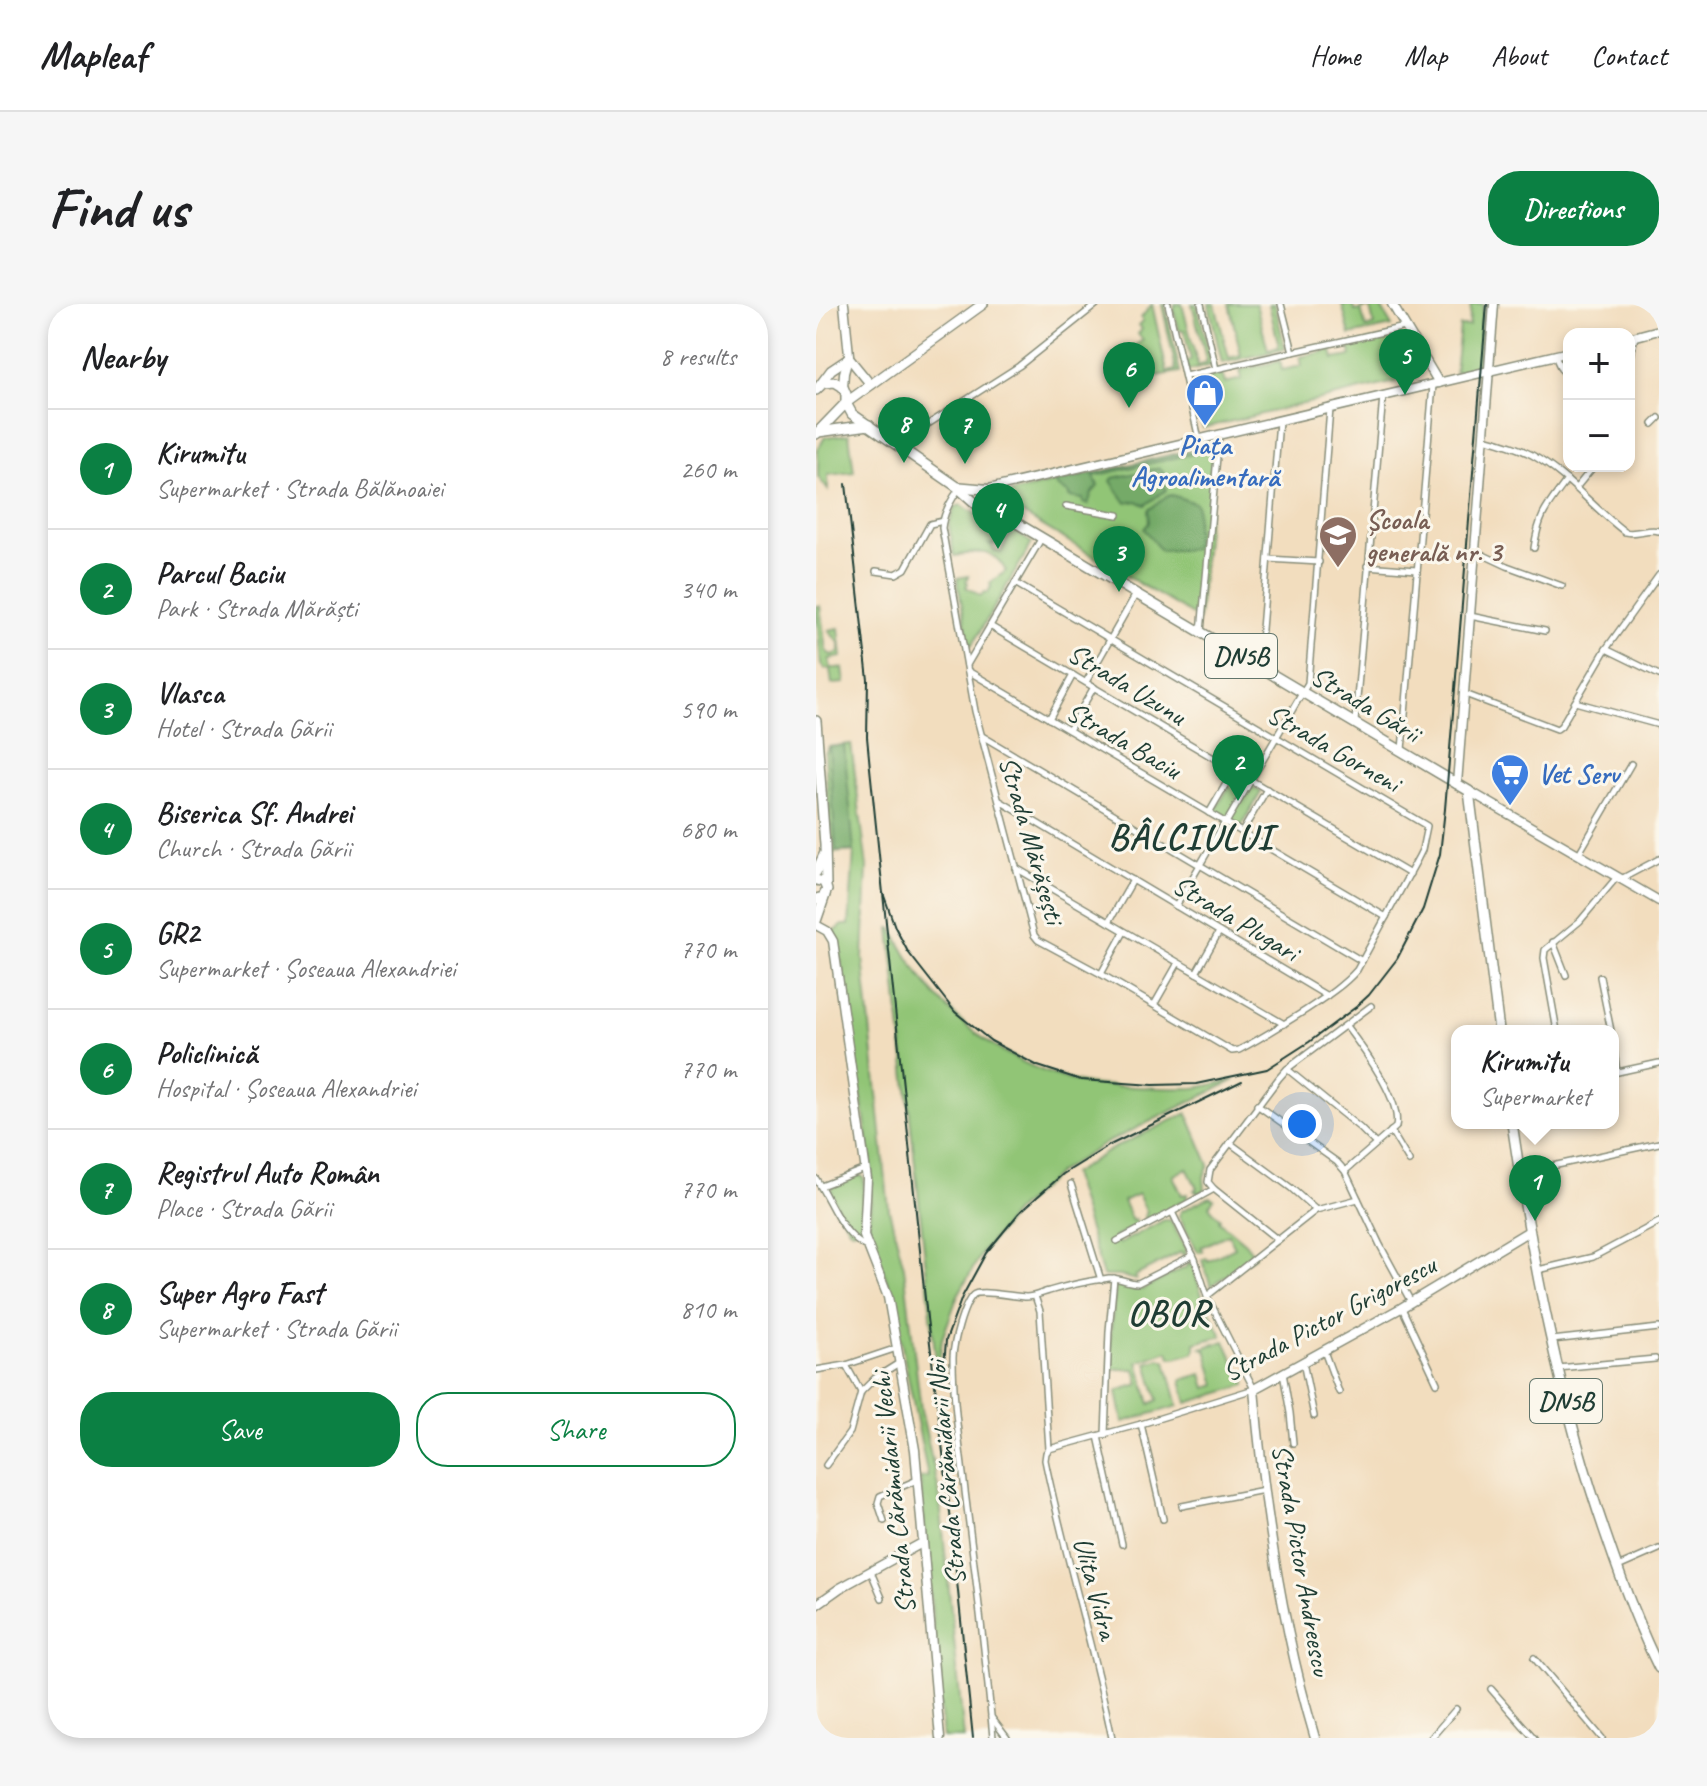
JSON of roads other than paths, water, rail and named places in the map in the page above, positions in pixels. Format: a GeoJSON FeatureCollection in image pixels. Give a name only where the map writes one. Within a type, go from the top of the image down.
{"type":"FeatureCollection","features":[{"type":"Feature","properties":{"kind":"main road"},"geometry":{"type":"LineString","coordinates":[[817,434],[847,402],[983,304]]}},
{"type":"Feature","properties":{"kind":"main road"},"geometry":{"type":"LineString","coordinates":[[817,387],[831,382],[844,387],[871,385]]}},
{"type":"Feature","properties":{"kind":"main road"},"geometry":{"type":"LineString","coordinates":[[844,387],[847,402]]}},
{"type":"Feature","properties":{"kind":"main road","name":"DN5B"},"geometry":{"type":"LineString","coordinates":[[847,402],[852,414],[983,508],[1013,521]]}},
{"type":"Feature","properties":{"kind":"main road"},"geometry":{"type":"LineString","coordinates":[[817,434],[869,425]]}},
{"type":"Feature","properties":{"kind":"main road","name":"DN5B"},"geometry":{"type":"LineString","coordinates":[[957,487],[996,492],[999,500]]}},
{"type":"Feature","properties":{"kind":"main road"},"geometry":{"type":"LineString","coordinates":[[986,490],[978,496],[983,508],[995,508],[999,500]]}},
{"type":"Feature","properties":{"kind":"main road","name":"Strada Gării"},"geometry":{"type":"LineString","coordinates":[[999,500],[1013,521],[1469,791]]}},
{"type":"Feature","properties":{"kind":"main road"},"geometry":{"type":"LineString","coordinates":[[816,721],[826,852],[823,893],[816,923]]}},
{"type":"Feature","properties":{"kind":"main road"},"geometry":{"type":"LineString","coordinates":[[1469,791],[1498,1025]]}},
{"type":"Feature","properties":{"kind":"main road"},"geometry":{"type":"LineString","coordinates":[[816,872],[826,852]]}},
{"type":"Feature","properties":{"kind":"main road"},"geometry":{"type":"LineString","coordinates":[[816,880],[821,880],[823,893]]}},
{"type":"Feature","properties":{"kind":"main road","name":"DN5B"},"geometry":{"type":"LineString","coordinates":[[1513,1129],[1536,1271],[1558,1368],[1590,1485],[1617,1568],[1659,1668]]}},
{"type":"Feature","properties":{"kind":"street"},"geometry":{"type":"LineString","coordinates":[[844,304],[849,358],[844,387]]}},
{"type":"Feature","properties":{"kind":"street"},"geometry":{"type":"LineString","coordinates":[[897,444],[1019,366],[1097,304]]}},
{"type":"Feature","properties":{"kind":"street"},"geometry":{"type":"LineString","coordinates":[[1168,304],[1199,439]]}},
{"type":"Feature","properties":{"kind":"street"},"geometry":{"type":"LineString","coordinates":[[1201,304],[1216,369]]}},
{"type":"Feature","properties":{"kind":"street"},"geometry":{"type":"LineString","coordinates":[[1281,304],[1293,352]]}},
{"type":"Feature","properties":{"kind":"street"},"geometry":{"type":"LineString","coordinates":[[1392,304],[1436,383],[1402,751]]}},
{"type":"Feature","properties":{"kind":"street"},"geometry":{"type":"LineString","coordinates":[[1457,784],[1494,304]]}},
{"type":"Feature","properties":{"kind":"street"},"geometry":{"type":"LineString","coordinates":[[1185,376],[1405,327]]}},
{"type":"Feature","properties":{"kind":"street"},"geometry":{"type":"LineString","coordinates":[[1635,336],[1659,330]]}},
{"type":"Feature","properties":{"kind":"street"},"geometry":{"type":"LineString","coordinates":[[986,490],[1563,354]]}},
{"type":"Feature","properties":{"kind":"street"},"geometry":{"type":"LineString","coordinates":[[1555,356],[1563,371]]}},
{"type":"Feature","properties":{"kind":"street"},"geometry":{"type":"LineString","coordinates":[[849,358],[871,385]]}},
{"type":"Feature","properties":{"kind":"street"},"geometry":{"type":"LineString","coordinates":[[817,387],[831,370],[849,358]]}},
{"type":"Feature","properties":{"kind":"street"},"geometry":{"type":"LineString","coordinates":[[1354,723],[1383,396]]}},
{"type":"Feature","properties":{"kind":"street"},"geometry":{"type":"LineString","coordinates":[[1176,906],[1308,681],[1330,408]]}},
{"type":"Feature","properties":{"kind":"street"},"geometry":{"type":"LineString","coordinates":[[1653,424],[1659,418]]}},
{"type":"Feature","properties":{"kind":"street"},"geometry":{"type":"LineString","coordinates":[[1259,667],[1279,420]]}},
{"type":"Feature","properties":{"kind":"street"},"geometry":{"type":"LineString","coordinates":[[1201,632],[1219,435]]}},
{"type":"Feature","properties":{"kind":"street"},"geometry":{"type":"LineString","coordinates":[[1483,438],[1529,453],[1567,480],[1625,532],[1659,531]]}},
{"type":"Feature","properties":{"kind":"street"},"geometry":{"type":"LineString","coordinates":[[1576,488],[1589,472]]}},
{"type":"Feature","properties":{"kind":"street"},"geometry":{"type":"LineString","coordinates":[[1534,548],[1543,512],[1567,480]]}},
{"type":"Feature","properties":{"kind":"street"},"geometry":{"type":"LineString","coordinates":[[999,500],[1011,484]]}},
{"type":"Feature","properties":{"kind":"street"},"geometry":{"type":"LineString","coordinates":[[876,571],[896,574],[905,569],[930,524],[943,521],[957,487]]}},
{"type":"Feature","properties":{"kind":"street"},"geometry":{"type":"LineString","coordinates":[[1066,506],[1118,515]]}},
{"type":"Feature","properties":{"kind":"street","name":"Strada Mărășești"},"geometry":{"type":"LineString","coordinates":[[943,521],[981,735],[1035,938],[1232,1051],[1243,1048],[1284,1024]]}},
{"type":"Feature","properties":{"kind":"street"},"geometry":{"type":"LineString","coordinates":[[967,668],[1042,538]]}},
{"type":"Feature","properties":{"kind":"street"},"geometry":{"type":"LineString","coordinates":[[1475,551],[1562,586]]}},
{"type":"Feature","properties":{"kind":"street"},"geometry":{"type":"LineString","coordinates":[[1268,559],[1319,562]]}},
{"type":"Feature","properties":{"kind":"street"},"geometry":{"type":"LineString","coordinates":[[1367,566],[1417,570]]}},
{"type":"Feature","properties":{"kind":"street"},"geometry":{"type":"LineString","coordinates":[[1464,694],[1557,729],[1606,649],[1656,585],[1659,575]]}},
{"type":"Feature","properties":{"kind":"street","name":"Strada Gorneni"},"geometry":{"type":"LineString","coordinates":[[1015,583],[1427,826],[1422,850],[1410,874]]}},
{"type":"Feature","properties":{"kind":"street"},"geometry":{"type":"LineString","coordinates":[[1086,682],[1136,594]]}},
{"type":"Feature","properties":{"kind":"street"},"geometry":{"type":"LineString","coordinates":[[1470,616],[1545,631]]}},
{"type":"Feature","properties":{"kind":"street","name":"Strada Uzunu"},"geometry":{"type":"LineString","coordinates":[[990,626],[1410,874]]}},
{"type":"Feature","properties":{"kind":"street"},"geometry":{"type":"LineString","coordinates":[[1606,649],[1659,675]]}},
{"type":"Feature","properties":{"kind":"street","name":"Strada Baciu"},"geometry":{"type":"LineString","coordinates":[[967,668],[1386,917]]}},
{"type":"Feature","properties":{"kind":"street"},"geometry":{"type":"LineString","coordinates":[[1049,719],[1073,675]]}},
{"type":"Feature","properties":{"kind":"street"},"geometry":{"type":"LineString","coordinates":[[1069,730],[1094,687]]}},
{"type":"Feature","properties":{"kind":"street"},"geometry":{"type":"LineString","coordinates":[[1575,701],[1659,725]]}},
{"type":"Feature","properties":{"kind":"street"},"geometry":{"type":"LineString","coordinates":[[981,735],[1362,961]]}},
{"type":"Feature","properties":{"kind":"street"},"geometry":{"type":"LineString","coordinates":[[1578,855],[1631,764]]}},
{"type":"Feature","properties":{"kind":"street"},"geometry":{"type":"LineString","coordinates":[[1209,813],[1234,770]]}},
{"type":"Feature","properties":{"kind":"street"},"geometry":{"type":"LineString","coordinates":[[1242,832],[1267,789]]}},
{"type":"Feature","properties":{"kind":"street"},"geometry":{"type":"LineString","coordinates":[[1469,791],[1659,901]]}},
{"type":"Feature","properties":{"kind":"street","name":"Strada Plugari"},"geometry":{"type":"LineString","coordinates":[[999,800],[1327,996]]}},
{"type":"Feature","properties":{"kind":"street"},"geometry":{"type":"LineString","coordinates":[[1556,1025],[1544,958],[1546,948],[1580,921],[1619,878],[1659,859]]}},
{"type":"Feature","properties":{"kind":"street"},"geometry":{"type":"LineString","coordinates":[[1016,868],[1284,1024],[1350,977],[1410,874]]}},
{"type":"Feature","properties":{"kind":"street"},"geometry":{"type":"LineString","coordinates":[[1109,922],[1133,880]]}},
{"type":"Feature","properties":{"kind":"street","name":"Strada Cărămidarii Vechi"},"geometry":{"type":"LineString","coordinates":[[816,923],[833,941],[866,1169],[864,1229],[868,1248],[887,1290],[915,1450],[940,1738]]}},
{"type":"Feature","properties":{"kind":"street"},"geometry":{"type":"LineString","coordinates":[[1101,974],[1124,932]]}},
{"type":"Feature","properties":{"kind":"street"},"geometry":{"type":"LineString","coordinates":[[1196,973],[1219,932]]}},
{"type":"Feature","properties":{"kind":"street"},"geometry":{"type":"LineString","coordinates":[[1553,942],[1566,975]]}},
{"type":"Feature","properties":{"kind":"street"},"geometry":{"type":"LineString","coordinates":[[1154,1005],[1178,963]]}},
{"type":"Feature","properties":{"kind":"street"},"geometry":{"type":"LineString","coordinates":[[1600,977],[1610,1025]]}},
{"type":"Feature","properties":{"kind":"street"},"geometry":{"type":"LineString","coordinates":[[1278,1240],[1214,1189],[1208,1182],[1208,1174],[1287,1069],[1371,1006]]}},
{"type":"Feature","properties":{"kind":"street"},"geometry":{"type":"LineString","coordinates":[[1345,1171],[1396,1127],[1398,1120],[1374,1064],[1346,1026]]}},
{"type":"Feature","properties":{"kind":"street"},"geometry":{"type":"LineString","coordinates":[[1619,1071],[1659,1063]]}},
{"type":"Feature","properties":{"kind":"street"},"geometry":{"type":"LineString","coordinates":[[1287,1069],[1376,1144]]}},
{"type":"Feature","properties":{"kind":"street"},"geometry":{"type":"LineString","coordinates":[[1257,1105],[1337,1162],[1345,1171],[1411,1302]]}},
{"type":"Feature","properties":{"kind":"street"},"geometry":{"type":"LineString","coordinates":[[1391,1131],[1409,1161]]}},
{"type":"Feature","properties":{"kind":"street"},"geometry":{"type":"LineString","coordinates":[[1230,1143],[1316,1210]]}},
{"type":"Feature","properties":{"kind":"street"},"geometry":{"type":"LineString","coordinates":[[1520,1173],[1659,1143]]}},
{"type":"Feature","properties":{"kind":"street"},"geometry":{"type":"LineString","coordinates":[[821,1186],[866,1169]]}},
{"type":"Feature","properties":{"kind":"street","name":"Strada Cărămidarii Vechi"},"geometry":{"type":"LineString","coordinates":[[816,1179],[846,1231],[868,1248]]}},
{"type":"Feature","properties":{"kind":"street"},"geometry":{"type":"LineString","coordinates":[[1071,1184],[1101,1280]]}},
{"type":"Feature","properties":{"kind":"street"},"geometry":{"type":"LineString","coordinates":[[1117,1241],[1214,1189]]}},
{"type":"Feature","properties":{"kind":"street"},"geometry":{"type":"LineString","coordinates":[[1207,1296],[1316,1210],[1358,1199]]}},
{"type":"Feature","properties":{"kind":"street"},"geometry":{"type":"LineString","coordinates":[[1172,1212],[1193,1255],[1207,1296],[1254,1389]]}},
{"type":"Feature","properties":{"kind":"street"},"geometry":{"type":"LineString","coordinates":[[1536,1271],[1593,1257],[1659,1222]]}},
{"type":"Feature","properties":{"kind":"street","name":"Strada Pictor Grigorescu"},"geometry":{"type":"LineString","coordinates":[[1049,1449],[1102,1436],[1254,1389],[1401,1308],[1529,1231]]}},
{"type":"Feature","properties":{"kind":"street","name":"Strada Cărămidarii Noi"},"geometry":{"type":"LineString","coordinates":[[993,1738],[953,1355],[966,1308],[975,1293],[980,1292],[1035,1296],[1114,1278],[1138,1283],[1193,1255]]}},
{"type":"Feature","properties":{"kind":"street"},"geometry":{"type":"LineString","coordinates":[[1114,1278],[1102,1436],[1122,1544]]}},
{"type":"Feature","properties":{"kind":"street","name":"Ulița Vidra"},"geometry":{"type":"LineString","coordinates":[[1035,1296],[1040,1311],[1049,1449],[1045,1460],[1112,1738]]}},
{"type":"Feature","properties":{"kind":"street"},"geometry":{"type":"LineString","coordinates":[[1401,1308],[1437,1383]]}},
{"type":"Feature","properties":{"kind":"street"},"geometry":{"type":"LineString","coordinates":[[1551,1340],[1659,1328]]}},
{"type":"Feature","properties":{"kind":"street"},"geometry":{"type":"LineString","coordinates":[[816,1370],[846,1365],[898,1347]]}},
{"type":"Feature","properties":{"kind":"street"},"geometry":{"type":"LineString","coordinates":[[1324,1351],[1339,1392]]}},
{"type":"Feature","properties":{"kind":"street"},"geometry":{"type":"LineString","coordinates":[[1558,1368],[1655,1359]]}},
{"type":"Feature","properties":{"kind":"street"},"geometry":{"type":"LineString","coordinates":[[826,1465],[850,1432],[861,1392],[875,1378],[901,1362]]}},
{"type":"Feature","properties":{"kind":"street"},"geometry":{"type":"LineString","coordinates":[[1303,1362],[1314,1416]]}},
{"type":"Feature","properties":{"kind":"street"},"geometry":{"type":"LineString","coordinates":[[846,1365],[861,1392]]}},
{"type":"Feature","properties":{"kind":"street"},"geometry":{"type":"LineString","coordinates":[[1283,1373],[1293,1443]]}},
{"type":"Feature","properties":{"kind":"street","name":"Strada Pictor Andreescu"},"geometry":{"type":"LineString","coordinates":[[1254,1389],[1264,1490],[1280,1595],[1315,1738]]}},
{"type":"Feature","properties":{"kind":"street"},"geometry":{"type":"LineString","coordinates":[[1141,1424],[1163,1519]]}},
{"type":"Feature","properties":{"kind":"street"},"geometry":{"type":"LineString","coordinates":[[884,1521],[878,1503],[880,1496],[917,1480]]}},
{"type":"Feature","properties":{"kind":"street"},"geometry":{"type":"LineString","coordinates":[[1182,1506],[1264,1490]]}},
{"type":"Feature","properties":{"kind":"street"},"geometry":{"type":"LineString","coordinates":[[816,1605],[840,1588],[922,1543]]}},
{"type":"Feature","properties":{"kind":"street"},"geometry":{"type":"LineString","coordinates":[[1617,1568],[1659,1549]]}},
{"type":"Feature","properties":{"kind":"street"},"geometry":{"type":"LineString","coordinates":[[871,1572],[882,1598]]}},
{"type":"Feature","properties":{"kind":"street"},"geometry":{"type":"LineString","coordinates":[[1534,1658],[1602,1738]]}},
{"type":"Feature","properties":{"kind":"street"},"geometry":{"type":"LineString","coordinates":[[1491,1689],[1534,1738]]}},
{"type":"Feature","properties":{"kind":"street"},"geometry":{"type":"LineString","coordinates":[[1431,1738],[1456,1709]]}},
{"type":"Feature","properties":{"kind":"street"},"geometry":{"type":"LineString","coordinates":[[991,1716],[1007,1738]]}},
{"type":"Feature","properties":{"kind":"railway"},"geometry":{"type":"LineString","coordinates":[[883,893],[908,952],[955,1012],[991,1041],[1038,1066],[1081,1080],[1153,1085],[1196,1084],[1267,1069],[1309,1042],[1369,995],[1397,959],[1423,909],[1440,854],[1487,304]]}},
{"type":"Feature","properties":{"kind":"railway"},"geometry":{"type":"LineString","coordinates":[[846,484],[868,680],[870,768],[973,1738]]}},
{"type":"Feature","properties":{"kind":"railway"},"geometry":{"type":"LineString","coordinates":[[943,1379],[946,1340],[962,1297],[986,1253],[1019,1213],[1063,1174],[1110,1145],[1242,1081]]}},
{"type":"Feature","properties":{"kind":"place","name":"GR2"},"geometry":{"type":"Point","coordinates":[1405,395]}},
{"type":"Feature","properties":{"kind":"place","name":"Policlinică"},"geometry":{"type":"Point","coordinates":[1129,408]}},
{"type":"Feature","properties":{"kind":"place","name":"Piața Agroalimentară"},"geometry":{"type":"Point","coordinates":[1205,427]}},
{"type":"Feature","properties":{"kind":"place","name":"Super Agro Fast"},"geometry":{"type":"Point","coordinates":[904,463]}},
{"type":"Feature","properties":{"kind":"place","name":"Registrul Auto Român"},"geometry":{"type":"Point","coordinates":[965,464]}},
{"type":"Feature","properties":{"kind":"place","name":"Biserica Sf. Andrei"},"geometry":{"type":"Point","coordinates":[998,549]}},
{"type":"Feature","properties":{"kind":"place","name":"Școala generală nr. 3"},"geometry":{"type":"Point","coordinates":[1338,569]}},
{"type":"Feature","properties":{"kind":"place","name":"Vlasca"},"geometry":{"type":"Point","coordinates":[1119,592]}},
{"type":"Feature","properties":{"kind":"place","name":"Parcul Baciu"},"geometry":{"type":"Point","coordinates":[1238,801]}},
{"type":"Feature","properties":{"kind":"place","name":"Vet Serv"},"geometry":{"type":"Point","coordinates":[1510,807]}},
{"type":"Feature","properties":{"kind":"place","name":"Kirumitu"},"geometry":{"type":"Point","coordinates":[1535,1221]}},
{"type":"Feature","properties":{"kind":"district","name":"BÂLCIULUI"},"geometry":{"type":"Point","coordinates":[1191,837]}},
{"type":"Feature","properties":{"kind":"district","name":"OBOR"},"geometry":{"type":"Point","coordinates":[1169,1313]}}]}
